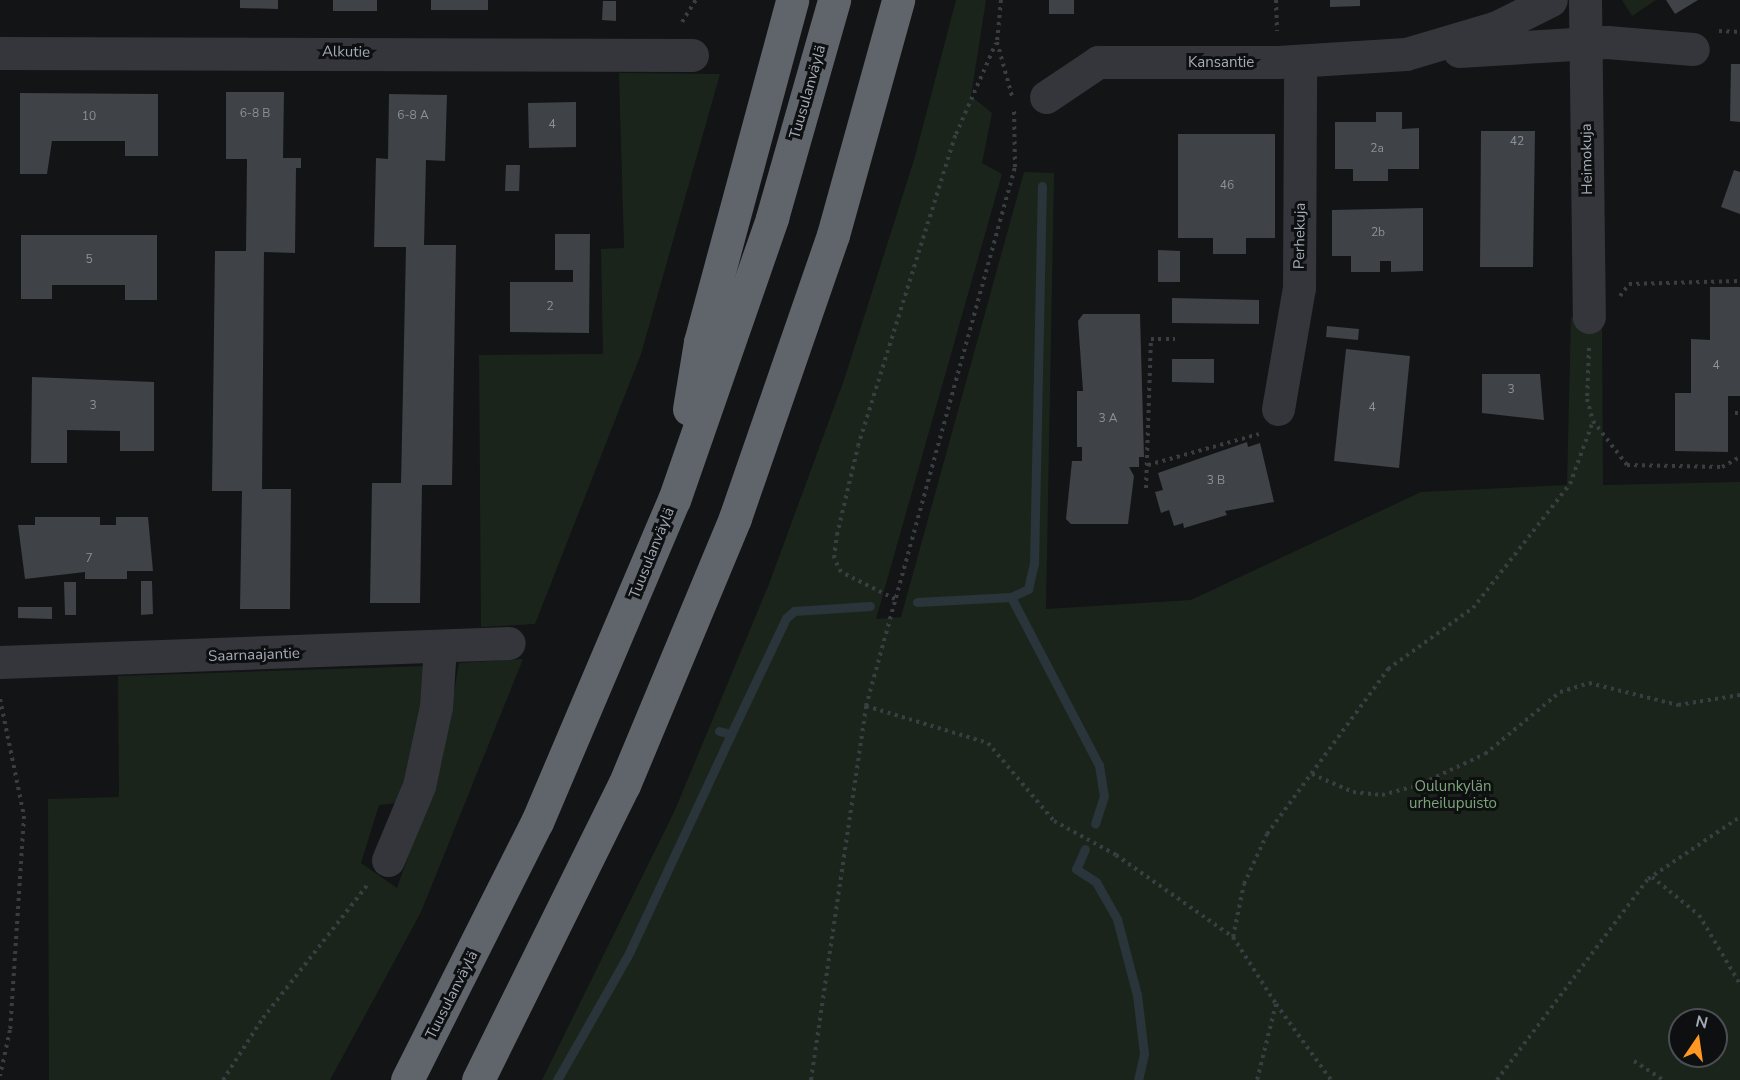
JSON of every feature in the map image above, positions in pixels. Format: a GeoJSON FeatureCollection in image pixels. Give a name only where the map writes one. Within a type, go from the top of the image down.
{"type":"FeatureCollection","features":[{"type":"Feature","properties":{"kind":"highway"},"geometry":{"type":"LineString","coordinates":[[674,500],[700,342],[792,0]]}},
{"type":"Feature","properties":{"kind":"highway","name":"Tuusulanväylä"},"geometry":{"type":"LineString","coordinates":[[407,1080],[537,822],[674,500],[772,218],[834,0]]}},
{"type":"Feature","properties":{"kind":"highway"},"geometry":{"type":"LineString","coordinates":[[478,1080],[624,785],[735,518],[833,235],[898,0]]}},
{"type":"Feature","properties":{"kind":"street","name":"Kansantie"},"geometry":{"type":"LineString","coordinates":[[1406,54],[1497,27],[1551,0]]}},
{"type":"Feature","properties":{"kind":"street","name":"Heimokuja"},"geometry":{"type":"LineString","coordinates":[[1585,0],[1589,317]]}},
{"type":"Feature","properties":{"kind":"street","name":"Kansantie"},"geometry":{"type":"LineString","coordinates":[[1046,97],[1098,62],[1300,62],[1587,43],[1693,49]]}},
{"type":"Feature","properties":{"kind":"street","name":"Alkutie"},"geometry":{"type":"LineString","coordinates":[[0,53],[692,55]]}},
{"type":"Feature","properties":{"kind":"street","name":"Perhekuja"},"geometry":{"type":"LineString","coordinates":[[1278,409],[1299,288],[1300,62]]}},
{"type":"Feature","properties":{"kind":"street","name":"Saarnaajantie"},"geometry":{"type":"LineString","coordinates":[[0,662],[509,643]]}},
{"type":"Feature","properties":{"kind":"street"},"geometry":{"type":"LineString","coordinates":[[388,860],[419,786],[436,707],[440,647]]}},
{"type":"Feature","properties":{"kind":"path"},"geometry":{"type":"LineString","coordinates":[[895,599],[841,572],[834,558],[837,535],[858,446],[956,134],[997,42],[1000,0]]}},
{"type":"Feature","properties":{"kind":"path"},"geometry":{"type":"LineString","coordinates":[[811,1080],[866,706],[1015,167],[1017,124],[1008,71],[997,42]]}},
{"type":"Feature","properties":{"kind":"path"},"geometry":{"type":"LineString","coordinates":[[1629,284],[1740,281]]}},
{"type":"Feature","properties":{"kind":"path"},"geometry":{"type":"LineString","coordinates":[[1589,317],[1587,399],[1593,421],[1627,465],[1722,467],[1740,457]]}},
{"type":"Feature","properties":{"kind":"path"},"geometry":{"type":"LineString","coordinates":[[1146,488],[1151,339],[1175,339]]}},
{"type":"Feature","properties":{"kind":"path"},"geometry":{"type":"LineString","coordinates":[[1148,465],[1262,434],[1278,409]]}},
{"type":"Feature","properties":{"kind":"path"},"geometry":{"type":"LineString","coordinates":[[1233,937],[1245,884],[1268,834],[1388,669],[1473,608],[1570,484],[1593,421]]}},
{"type":"Feature","properties":{"kind":"path"},"geometry":{"type":"LineString","coordinates":[[1312,774],[1353,792],[1382,795],[1416,786],[1485,754],[1560,692],[1589,683],[1678,705],[1740,695]]}},
{"type":"Feature","properties":{"kind":"path"},"geometry":{"type":"LineString","coordinates":[[0,699],[24,816],[10,1030],[0,1077]]}},
{"type":"Feature","properties":{"kind":"path"},"geometry":{"type":"LineString","coordinates":[[866,706],[988,743],[1054,821],[1116,855],[1233,937],[1276,1004],[1332,1080]]}},
{"type":"Feature","properties":{"kind":"path"},"geometry":{"type":"LineString","coordinates":[[1497,1080],[1652,877],[1740,817]]}},
{"type":"Feature","properties":{"kind":"path"},"geometry":{"type":"LineString","coordinates":[[223,1080],[263,1018],[388,860]]}},
{"type":"Feature","properties":{"kind":"path"},"geometry":{"type":"LineString","coordinates":[[1652,877],[1699,915],[1740,984]]}},
{"type":"Feature","properties":{"kind":"path"},"geometry":{"type":"LineString","coordinates":[[1257,1080],[1276,1004]]}},
{"type":"Feature","properties":{"kind":"path"},"geometry":{"type":"LineString","coordinates":[[1634,1061],[1663,1080]]}},
{"type":"Feature","properties":{"kind":"green space","name":"Oulunkylän urheilupuisto"},"geometry":{"type":"Polygon","coordinates":[[[956,0],[986,0],[971,96],[992,113],[982,163],[1002,174],[876,619],[901,617],[1024,172],[1054,173],[1046,609],[1191,600],[1421,492],[1567,485],[1571,317],[1602,319],[1603,485],[1740,482],[1740,1080],[542,1080],[675,810],[769,584],[844,380],[914,160],[956,0]]]}},
{"type":"Feature","properties":{"kind":"green space"},"geometry":{"type":"Polygon","coordinates":[[[1622,0],[1656,0],[1632,16],[1622,0]]]}},
{"type":"Feature","properties":{"kind":"green space"},"geometry":{"type":"Polygon","coordinates":[[[619,73],[720,74],[641,354],[535,624],[481,627],[479,355],[603,354],[601,249],[624,248],[619,73]]]}},
{"type":"Feature","properties":{"kind":"green space"},"geometry":{"type":"Polygon","coordinates":[[[523,659],[421,912],[330,1080],[49,1080],[48,799],[119,797],[118,676],[426,666],[420,724],[398,803],[379,805],[361,863],[397,888],[442,761],[459,663],[523,659]]]}},
{"type":"Feature","properties":{"kind":"building"},"geometry":{"type":"Polygon","coordinates":[[[240,0],[278,0],[278,9],[240,8],[240,0]]]}},
{"type":"Feature","properties":{"kind":"building"},"geometry":{"type":"Polygon","coordinates":[[[333,0],[377,0],[377,11],[333,11],[333,0]]]}},
{"type":"Feature","properties":{"kind":"building"},"geometry":{"type":"Polygon","coordinates":[[[431,0],[488,0],[488,10],[431,10],[431,0]]]}},
{"type":"Feature","properties":{"kind":"building"},"geometry":{"type":"Polygon","coordinates":[[[1049,0],[1074,0],[1074,14],[1049,14],[1049,0]]]}},
{"type":"Feature","properties":{"kind":"building"},"geometry":{"type":"Polygon","coordinates":[[[1330,0],[1360,0],[1360,6],[1330,7],[1330,0]]]}},
{"type":"Feature","properties":{"kind":"building"},"geometry":{"type":"Polygon","coordinates":[[[1666,0],[1698,0],[1675,14],[1666,0]]]}},
{"type":"Feature","properties":{"kind":"building"},"geometry":{"type":"Polygon","coordinates":[[[603,1],[616,1],[616,21],[602,20],[603,1]]]}},
{"type":"Feature","properties":{"kind":"building"},"geometry":{"type":"Polygon","coordinates":[[[1731,64],[1740,64],[1740,122],[1730,121],[1731,64]]]}},
{"type":"Feature","properties":{"kind":"building"},"geometry":{"type":"Polygon","coordinates":[[[226,92],[284,92],[283,158],[301,158],[301,168],[296,168],[295,253],[264,252],[262,489],[291,489],[290,609],[240,609],[242,491],[212,491],[215,251],[246,251],[247,159],[226,159],[226,92]]]}},
{"type":"Feature","properties":{"kind":"building"},"geometry":{"type":"Polygon","coordinates":[[[20,93],[158,94],[158,156],[125,156],[125,141],[52,141],[47,174],[20,174],[20,93]]]}},
{"type":"Feature","properties":{"kind":"building"},"geometry":{"type":"Polygon","coordinates":[[[389,94],[447,95],[445,161],[426,160],[424,245],[456,245],[452,485],[422,485],[420,603],[370,603],[372,483],[401,483],[406,247],[374,247],[376,158],[388,159],[389,94]]]}},
{"type":"Feature","properties":{"kind":"building"},"geometry":{"type":"Polygon","coordinates":[[[576,102],[576,147],[529,148],[528,103],[576,102]]]}},
{"type":"Feature","properties":{"kind":"building"},"geometry":{"type":"Polygon","coordinates":[[[1376,112],[1402,112],[1402,129],[1419,128],[1419,169],[1388,169],[1388,181],[1353,181],[1353,169],[1335,169],[1335,122],[1376,122],[1376,112]]]}},
{"type":"Feature","properties":{"kind":"building"},"geometry":{"type":"Polygon","coordinates":[[[1481,131],[1535,131],[1533,267],[1480,267],[1481,131]]]}},
{"type":"Feature","properties":{"kind":"building"},"geometry":{"type":"Polygon","coordinates":[[[1178,134],[1275,134],[1275,238],[1246,238],[1246,254],[1213,254],[1213,238],[1178,238],[1178,134]]]}},
{"type":"Feature","properties":{"kind":"building"},"geometry":{"type":"Polygon","coordinates":[[[506,165],[520,165],[519,191],[505,191],[506,165]]]}},
{"type":"Feature","properties":{"kind":"building"},"geometry":{"type":"Polygon","coordinates":[[[1734,170],[1740,172],[1740,214],[1721,207],[1734,170]]]}},
{"type":"Feature","properties":{"kind":"building"},"geometry":{"type":"Polygon","coordinates":[[[1423,208],[1423,271],[1391,272],[1391,261],[1380,261],[1380,272],[1351,272],[1351,256],[1332,256],[1332,210],[1423,208]]]}},
{"type":"Feature","properties":{"kind":"building"},"geometry":{"type":"Polygon","coordinates":[[[555,234],[590,234],[589,333],[510,332],[510,282],[573,282],[573,270],[555,270],[555,234]]]}},
{"type":"Feature","properties":{"kind":"building"},"geometry":{"type":"Polygon","coordinates":[[[21,235],[157,235],[157,300],[125,300],[125,285],[52,285],[52,299],[21,299],[21,235]]]}},
{"type":"Feature","properties":{"kind":"building"},"geometry":{"type":"Polygon","coordinates":[[[1158,250],[1180,251],[1180,282],[1158,282],[1158,250]]]}},
{"type":"Feature","properties":{"kind":"building"},"geometry":{"type":"Polygon","coordinates":[[[1710,287],[1740,287],[1740,396],[1728,396],[1728,452],[1675,451],[1675,393],[1691,393],[1691,339],[1710,340],[1710,287]]]}},
{"type":"Feature","properties":{"kind":"building"},"geometry":{"type":"Polygon","coordinates":[[[1172,298],[1259,300],[1259,324],[1172,323],[1172,298]]]}},
{"type":"Feature","properties":{"kind":"building"},"geometry":{"type":"Polygon","coordinates":[[[1083,314],[1140,314],[1144,457],[1139,457],[1139,467],[1129,467],[1134,476],[1128,524],[1071,524],[1066,519],[1072,461],[1082,461],[1082,447],[1077,447],[1077,391],[1083,391],[1078,321],[1083,314]]]}},
{"type":"Feature","properties":{"kind":"building"},"geometry":{"type":"Polygon","coordinates":[[[1327,326],[1359,329],[1358,340],[1326,337],[1327,326]]]}},
{"type":"Feature","properties":{"kind":"building"},"geometry":{"type":"Polygon","coordinates":[[[1346,349],[1410,356],[1399,468],[1334,461],[1346,349]]]}},
{"type":"Feature","properties":{"kind":"building"},"geometry":{"type":"Polygon","coordinates":[[[1172,359],[1214,359],[1214,383],[1172,382],[1172,359]]]}},
{"type":"Feature","properties":{"kind":"building"},"geometry":{"type":"Polygon","coordinates":[[[1482,374],[1540,374],[1544,420],[1482,413],[1482,374]]]}},
{"type":"Feature","properties":{"kind":"building"},"geometry":{"type":"Polygon","coordinates":[[[32,377],[154,382],[154,451],[120,451],[120,431],[67,430],[67,463],[31,463],[32,377]]]}},
{"type":"Feature","properties":{"kind":"building"},"geometry":{"type":"Polygon","coordinates":[[[1247,442],[1248,447],[1260,443],[1274,502],[1225,511],[1227,515],[1184,528],[1183,523],[1174,526],[1169,510],[1161,513],[1155,492],[1163,490],[1158,473],[1247,442]]]}},
{"type":"Feature","properties":{"kind":"building"},"geometry":{"type":"Polygon","coordinates":[[[35,517],[100,517],[100,525],[116,525],[116,517],[148,517],[153,571],[127,571],[127,579],[85,579],[85,572],[25,579],[18,525],[35,525],[35,517]]]}},
{"type":"Feature","properties":{"kind":"building"},"geometry":{"type":"Polygon","coordinates":[[[141,581],[152,581],[153,614],[141,615],[141,581]]]}},
{"type":"Feature","properties":{"kind":"building"},"geometry":{"type":"Polygon","coordinates":[[[64,582],[76,582],[76,615],[65,615],[64,582]]]}},
{"type":"Feature","properties":{"kind":"building"},"geometry":{"type":"Polygon","coordinates":[[[18,607],[52,607],[52,619],[18,618],[18,607]]]}},
{"type":"Feature","properties":{"kind":"waterway"},"geometry":{"type":"LineString","coordinates":[[917,602],[1011,597],[1028,589],[1034,564],[1042,186]]}},
{"type":"Feature","properties":{"kind":"waterway"},"geometry":{"type":"LineString","coordinates":[[1011,597],[1099,765],[1104,796],[1095,824]]}},
{"type":"Feature","properties":{"kind":"waterway"},"geometry":{"type":"LineString","coordinates":[[719,731],[731,734],[786,618],[794,611],[870,606]]}},
{"type":"Feature","properties":{"kind":"waterway"},"geometry":{"type":"LineString","coordinates":[[557,1080],[629,953],[731,734]]}},
{"type":"Feature","properties":{"kind":"waterway"},"geometry":{"type":"LineString","coordinates":[[1085,849],[1076,869],[1096,882],[1117,919],[1137,995],[1144,1054],[1138,1080]]}}]}
